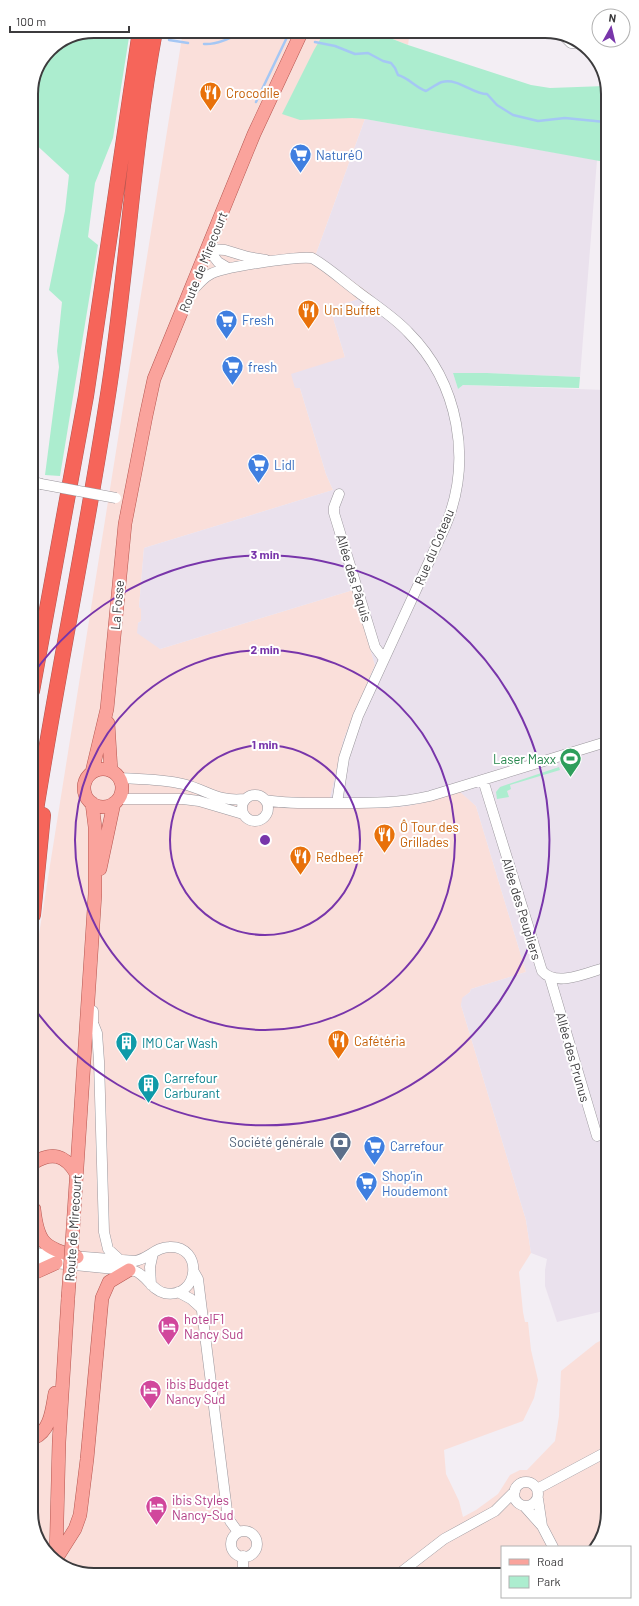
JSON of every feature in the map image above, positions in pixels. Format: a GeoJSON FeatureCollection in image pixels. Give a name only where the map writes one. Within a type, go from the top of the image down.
{"type":"FeatureCollection","features":[{"type":"Feature","properties":{"kind":"highway"},"geometry":{"type":"LineString","coordinates":[[38,658],[86,396],[139,38]]}},
{"type":"Feature","properties":{"kind":"highway"},"geometry":{"type":"LineString","coordinates":[[38,796],[108,400],[138,148],[154,38]]}},
{"type":"Feature","properties":{"kind":"highway"},"geometry":{"type":"LineString","coordinates":[[38,864],[43,812],[43,762]]}},
{"type":"Feature","properties":{"kind":"main road","name":"Route de Mirecourt"},"geometry":{"type":"LineString","coordinates":[[129,502],[154,380],[254,134],[299,38]]}},
{"type":"Feature","properties":{"kind":"main road","name":"La Fosse"},"geometry":{"type":"LineString","coordinates":[[92,772],[107,709],[120,567],[129,502]]}},
{"type":"Feature","properties":{"kind":"main road","name":"La Fosse"},"geometry":{"type":"LineString","coordinates":[[107,709],[115,774]]}},
{"type":"Feature","properties":{"kind":"main road"},"geometry":{"type":"LineString","coordinates":[[102,769],[115,774],[121,788],[116,801],[106,807],[92,804],[85,795],[84,785],[92,772],[102,769]]}},
{"type":"Feature","properties":{"kind":"main road","name":"Route de Mirecourt"},"geometry":{"type":"LineString","coordinates":[[95,894],[116,801]]}},
{"type":"Feature","properties":{"kind":"main road","name":"Route de Mirecourt"},"geometry":{"type":"LineString","coordinates":[[56,1553],[59,1442],[95,894],[95,827],[92,804]]}},
{"type":"Feature","properties":{"kind":"main road"},"geometry":{"type":"LineString","coordinates":[[38,1160],[49,1156],[61,1157],[66,1160],[76,1173]]}},
{"type":"Feature","properties":{"kind":"main road"},"geometry":{"type":"LineString","coordinates":[[38,1231],[42,1240],[48,1246],[77,1257]]}},
{"type":"Feature","properties":{"kind":"main road"},"geometry":{"type":"LineString","coordinates":[[38,1271],[56,1263]]}},
{"type":"Feature","properties":{"kind":"main road"},"geometry":{"type":"LineString","coordinates":[[59,1555],[75,1529],[80,1515],[102,1298],[109,1282],[129,1270]]}},
{"type":"Feature","properties":{"kind":"main road"},"geometry":{"type":"LineString","coordinates":[[38,1436],[45,1429],[50,1417],[68,1298]]}},
{"type":"Feature","properties":{"kind":"street"},"geometry":{"type":"LineString","coordinates":[[215,233],[225,250]]}},
{"type":"Feature","properties":{"kind":"street"},"geometry":{"type":"LineString","coordinates":[[208,249],[218,262],[228,268]]}},
{"type":"Feature","properties":{"kind":"street","name":"Rue du Coteau"},"geometry":{"type":"LineString","coordinates":[[208,249],[225,250],[248,257],[272,261]]}},
{"type":"Feature","properties":{"kind":"street","name":"Rue du Coteau"},"geometry":{"type":"LineString","coordinates":[[189,293],[209,274],[228,268],[272,261],[312,258],[393,318],[408,332],[430,359],[443,382],[452,408],[457,428],[459,453],[458,476],[452,507],[445,527],[353,730],[343,765],[337,803]]}},
{"type":"Feature","properties":{"kind":"street"},"geometry":{"type":"LineString","coordinates":[[38,482],[129,502]]}},
{"type":"Feature","properties":{"kind":"street","name":"Allée des Pâquis"},"geometry":{"type":"LineString","coordinates":[[339,494],[334,507],[334,514],[375,647],[384,659]]}},
{"type":"Feature","properties":{"kind":"street"},"geometry":{"type":"LineString","coordinates":[[290,803],[255,821],[248,820],[243,814],[241,806],[245,799],[250,795],[257,795],[265,800],[290,803],[382,803],[406,801],[430,796],[601,744]]}},
{"type":"Feature","properties":{"kind":"street"},"geometry":{"type":"LineString","coordinates":[[115,774],[172,782],[192,787],[225,800],[245,799]]}},
{"type":"Feature","properties":{"kind":"street","name":"Allée des Peupliers"},"geometry":{"type":"LineString","coordinates":[[483,780],[539,966],[545,975],[550,978]]}},
{"type":"Feature","properties":{"kind":"street"},"geometry":{"type":"LineString","coordinates":[[116,801],[183,799],[199,801],[243,814]]}},
{"type":"Feature","properties":{"kind":"street"},"geometry":{"type":"LineString","coordinates":[[265,800],[268,808],[266,814]]}},
{"type":"Feature","properties":{"kind":"street"},"geometry":{"type":"LineString","coordinates":[[550,978],[566,979],[601,969]]}},
{"type":"Feature","properties":{"kind":"street"},"geometry":{"type":"LineString","coordinates":[[89,978],[93,993],[93,1023],[97,1033],[99,1060],[104,1232],[108,1249],[120,1260]]}},
{"type":"Feature","properties":{"kind":"street","name":"Allée des Prunus"},"geometry":{"type":"LineString","coordinates":[[550,978],[597,1136]]}},
{"type":"Feature","properties":{"kind":"street"},"geometry":{"type":"LineString","coordinates":[[38,1253],[120,1260],[140,1260],[164,1247],[172,1247],[184,1250],[190,1257],[194,1266],[194,1272],[191,1281],[185,1288],[170,1294],[161,1292],[151,1285],[139,1272],[38,1261]]}},
{"type":"Feature","properties":{"kind":"street"},"geometry":{"type":"LineString","coordinates":[[151,1285],[150,1267],[153,1253]]}},
{"type":"Feature","properties":{"kind":"street"},"geometry":{"type":"LineString","coordinates":[[194,1272],[198,1279],[227,1511],[230,1521],[238,1532]]}},
{"type":"Feature","properties":{"kind":"street"},"geometry":{"type":"LineString","coordinates":[[178,1292],[191,1299],[201,1308]]}},
{"type":"Feature","properties":{"kind":"street"},"geometry":{"type":"LineString","coordinates":[[495,1511],[533,1504],[537,1494],[601,1455]]}},
{"type":"Feature","properties":{"kind":"street"},"geometry":{"type":"LineString","coordinates":[[406,1568],[444,1539],[495,1511],[518,1485],[525,1482],[533,1484],[537,1494],[542,1526]]}},
{"type":"Feature","properties":{"kind":"street"},"geometry":{"type":"LineString","coordinates":[[514,1491],[515,1499],[542,1526],[552,1546]]}},
{"type":"Feature","properties":{"kind":"street"},"geometry":{"type":"LineString","coordinates":[[244,1531],[250,1532],[257,1540],[257,1546],[254,1552],[249,1556],[243,1556],[236,1554],[231,1544],[233,1537],[238,1532],[244,1531]]}},
{"type":"Feature","properties":{"kind":"street"},"geometry":{"type":"LineString","coordinates":[[243,1556],[243,1568]]}},
{"type":"Feature","properties":{"kind":"shaded area"},"geometry":{"type":"Polygon","coordinates":[[[182,38],[328,38],[352,118],[365,119],[316,254],[372,295],[330,308],[345,357],[300,388],[326,474],[333,490],[144,548],[139,607],[141,608],[141,621],[138,623],[160,649],[353,590],[375,665],[343,741],[382,808],[407,806],[426,802],[460,791],[476,806],[526,972],[471,989],[465,996],[461,1005],[526,1220],[531,1253],[519,1272],[523,1312],[525,1322],[528,1322],[531,1350],[538,1380],[534,1398],[523,1421],[444,1450],[446,1474],[459,1501],[463,1517],[476,1510],[498,1494],[510,1475],[520,1470],[527,1470],[555,1441],[559,1416],[561,1371],[601,1340],[601,1519],[595,1537],[590,1546],[501,1546],[501,1568],[91,1568],[76,1565],[60,1556],[52,1549],[47,1543],[41,1530],[38,1512],[38,941],[182,38]]]}},
{"type":"Feature","properties":{"kind":"shaded area"},"geometry":{"type":"Polygon","coordinates":[[[390,38],[409,38],[408,45],[390,38]]]}},
{"type":"Feature","properties":{"kind":"shaded area"},"geometry":{"type":"Polygon","coordinates":[[[365,119],[597,160],[580,377],[453,373],[458,389],[463,385],[601,390],[601,1312],[557,1322],[545,1286],[547,1259],[531,1253],[526,1220],[461,1005],[462,998],[470,992],[471,989],[526,972],[476,806],[459,791],[426,802],[407,806],[382,808],[328,807],[343,741],[375,665],[353,590],[160,649],[137,633],[138,623],[141,621],[141,609],[139,607],[144,548],[333,490],[326,474],[300,388],[295,388],[291,374],[345,357],[330,308],[372,295],[316,254],[365,119]]]}},
{"type":"Feature","properties":{"kind":"green space"},"geometry":{"type":"Polygon","coordinates":[[[94,38],[129,38],[113,138],[95,183],[88,237],[98,245],[60,476],[45,475],[59,367],[57,351],[62,302],[49,290],[65,211],[69,175],[38,146],[38,91],[44,69],[57,52],[73,42],[94,38]]]}},
{"type":"Feature","properties":{"kind":"green space"},"geometry":{"type":"Polygon","coordinates":[[[321,38],[390,38],[531,85],[550,88],[601,86],[601,161],[365,119],[300,120],[282,114],[321,38]]]}},
{"type":"Feature","properties":{"kind":"green space"},"geometry":{"type":"Polygon","coordinates":[[[453,373],[580,377],[579,388],[463,385],[458,389],[453,373]]]}},
{"type":"Feature","properties":{"kind":"green space"},"geometry":{"type":"Polygon","coordinates":[[[559,767],[560,770],[510,785],[511,789],[507,791],[509,797],[497,799],[496,792],[500,787],[559,767]]]}},
{"type":"Feature","properties":{"kind":"waterway"},"geometry":{"type":"LineString","coordinates":[[204,44],[220,42],[230,38]]}},
{"type":"Feature","properties":{"kind":"waterway"},"geometry":{"type":"LineString","coordinates":[[256,102],[287,38]]}},
{"type":"Feature","properties":{"kind":"waterway"},"geometry":{"type":"LineString","coordinates":[[169,40],[188,43]]}},
{"type":"Feature","properties":{"kind":"waterway"},"geometry":{"type":"LineString","coordinates":[[315,42],[335,46],[355,54],[368,53],[383,61],[391,63],[398,75],[426,91],[442,82],[454,82],[476,92],[487,94],[497,105],[513,115],[538,121],[565,118],[601,122]]}},
{"type":"Feature","properties":{"kind":"place","name":"Crocodile"},"geometry":{"type":"Point","coordinates":[211,112]}},
{"type":"Feature","properties":{"kind":"place","name":"NaturéO"},"geometry":{"type":"Point","coordinates":[301,174]}},
{"type":"Feature","properties":{"kind":"place","name":"Uni Buffet"},"geometry":{"type":"Point","coordinates":[308,330]}},
{"type":"Feature","properties":{"kind":"place","name":"Fresh"},"geometry":{"type":"Point","coordinates":[227,340]}},
{"type":"Feature","properties":{"kind":"place","name":"fresh"},"geometry":{"type":"Point","coordinates":[233,386]}},
{"type":"Feature","properties":{"kind":"place","name":"Lidl"},"geometry":{"type":"Point","coordinates":[259,484]}},
{"type":"Feature","properties":{"kind":"place","name":"Laser Maxx"},"geometry":{"type":"Point","coordinates":[571,778]}},
{"type":"Feature","properties":{"kind":"place","name":"Ô Tour des Grillades"},"geometry":{"type":"Point","coordinates":[384,854]}},
{"type":"Feature","properties":{"kind":"place","name":"Redbeef"},"geometry":{"type":"Point","coordinates":[300,876]}},
{"type":"Feature","properties":{"kind":"place","name":"Cafétéria"},"geometry":{"type":"Point","coordinates":[338,1060]}},
{"type":"Feature","properties":{"kind":"place","name":"IMO Car Wash"},"geometry":{"type":"Point","coordinates":[126,1062]}},
{"type":"Feature","properties":{"kind":"place","name":"Carrefour Carburant"},"geometry":{"type":"Point","coordinates":[149,1104]}},
{"type":"Feature","properties":{"kind":"place","name":"Société générale"},"geometry":{"type":"Point","coordinates":[340,1162]}},
{"type":"Feature","properties":{"kind":"place","name":"Carrefour"},"geometry":{"type":"Point","coordinates":[375,1166]}},
{"type":"Feature","properties":{"kind":"place","name":"Shop’in Houdemont"},"geometry":{"type":"Point","coordinates":[367,1202]}},
{"type":"Feature","properties":{"kind":"place","name":"hotelF1 Nancy Sud"},"geometry":{"type":"Point","coordinates":[169,1346]}},
{"type":"Feature","properties":{"kind":"place","name":"ibis Budget Nancy Sud"},"geometry":{"type":"Point","coordinates":[151,1410]}},
{"type":"Feature","properties":{"kind":"place","name":"ibis Styles Nancy-Sud"},"geometry":{"type":"Point","coordinates":[156,1526]}}]}
